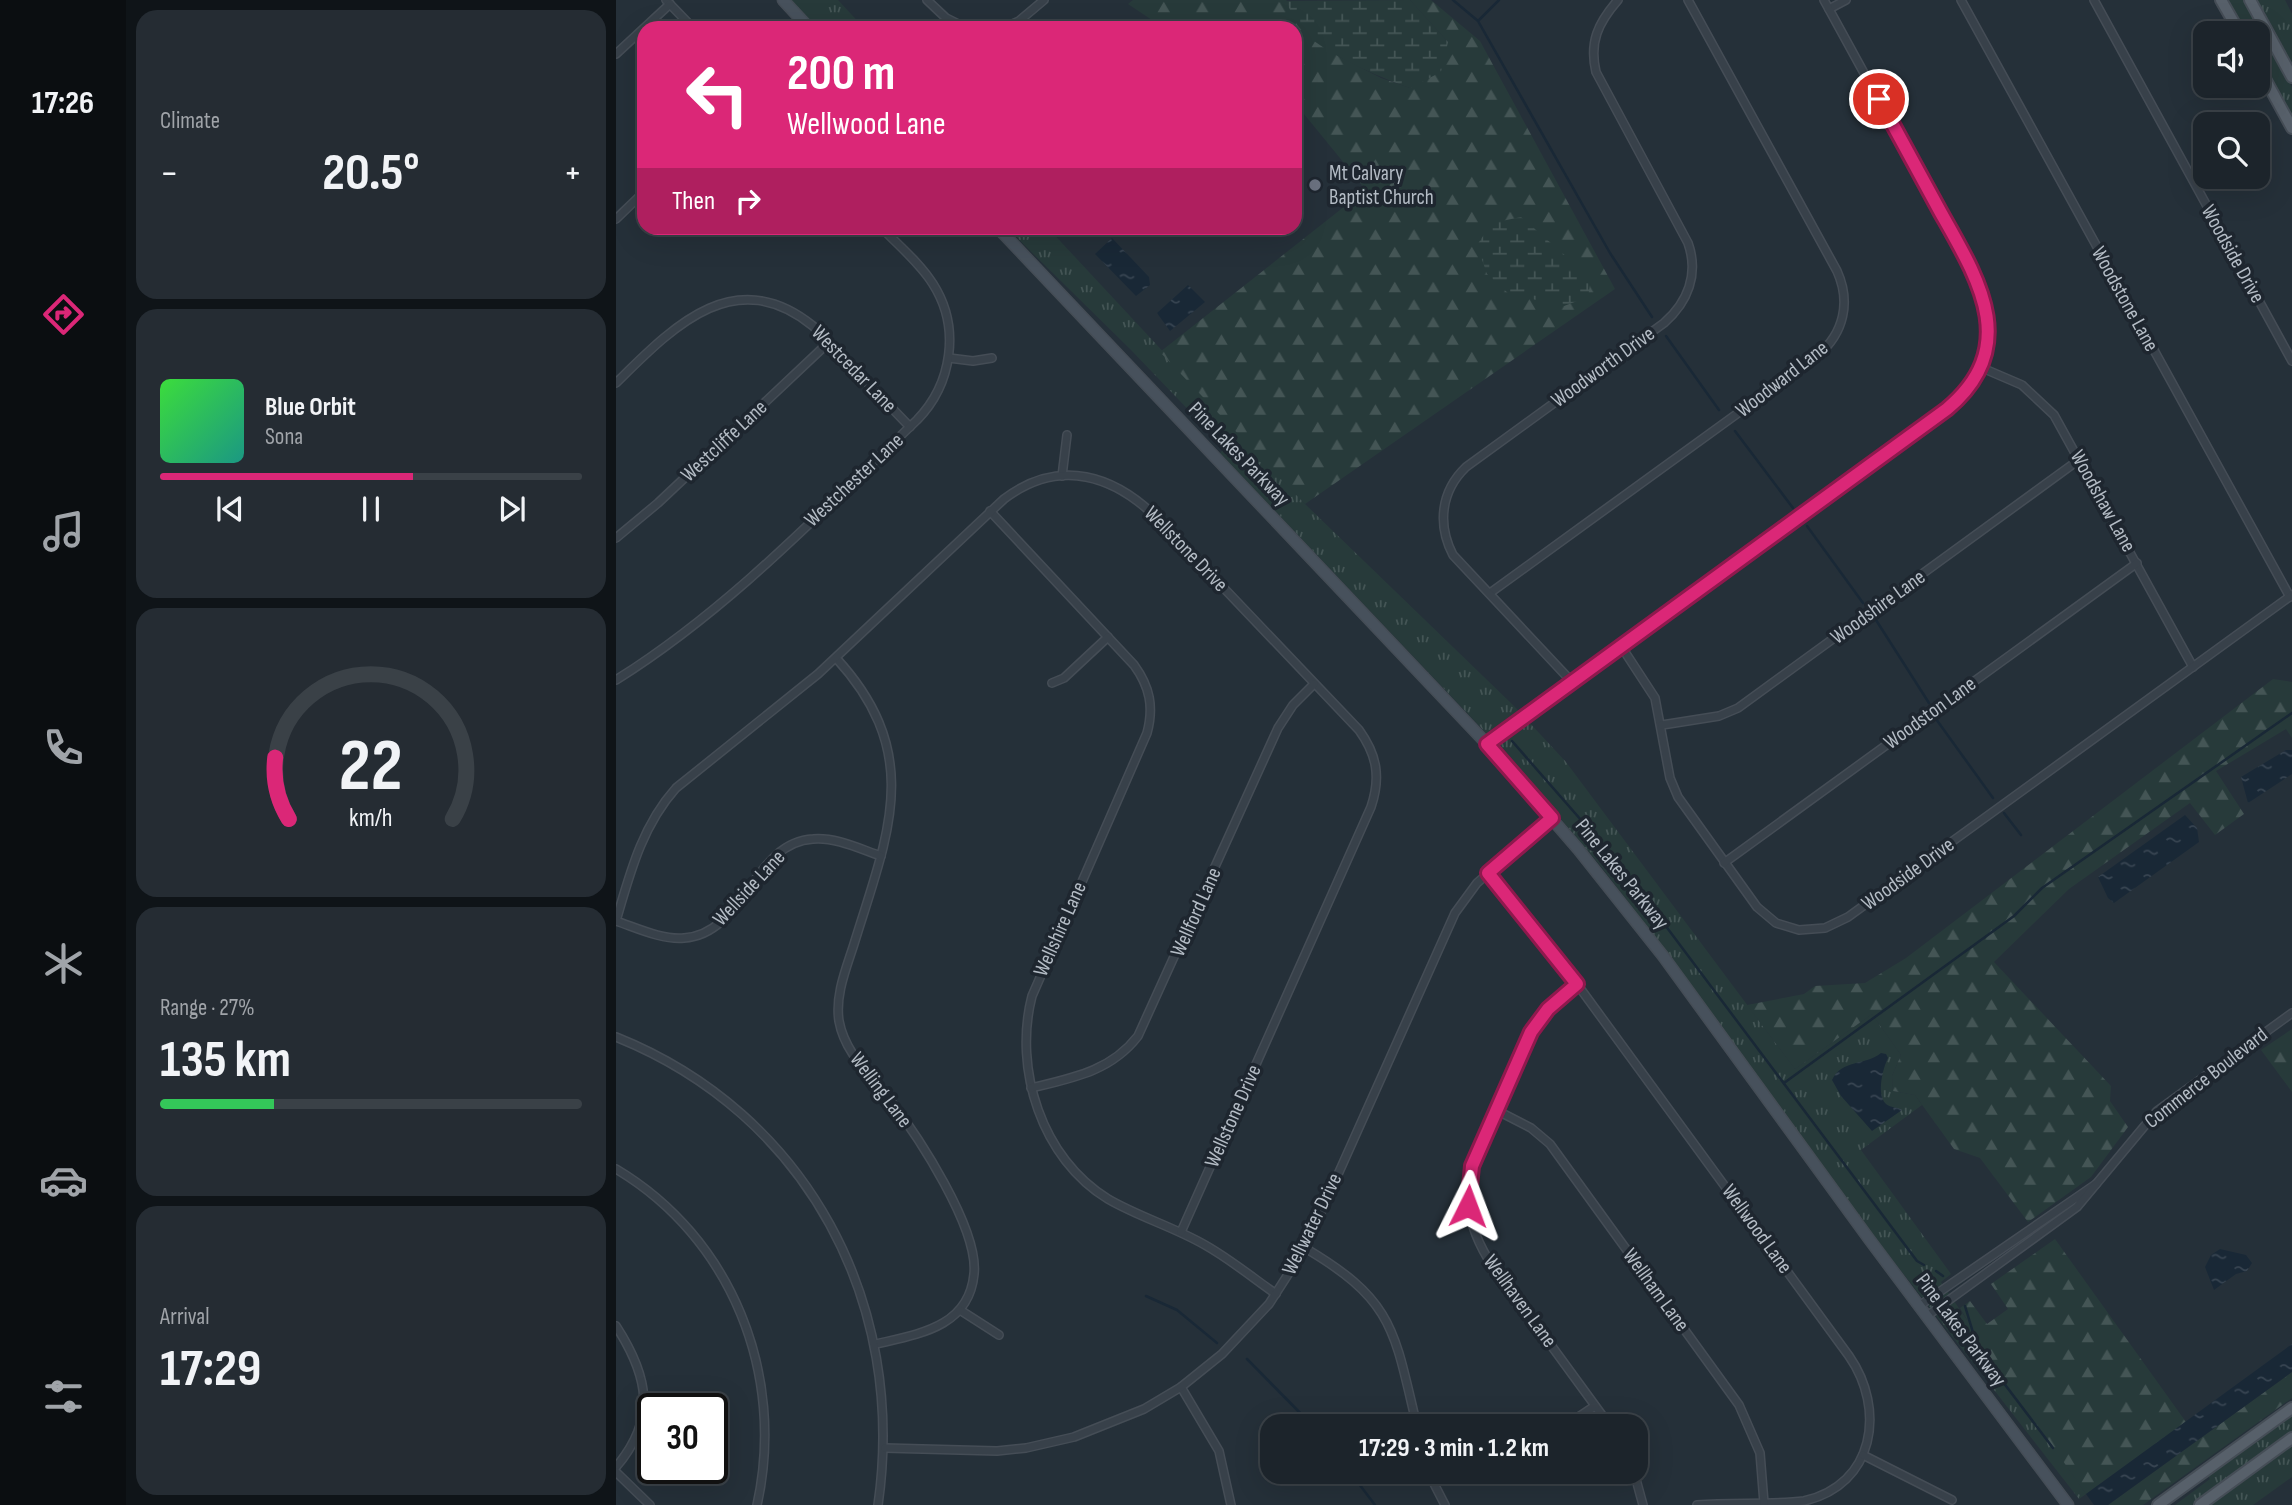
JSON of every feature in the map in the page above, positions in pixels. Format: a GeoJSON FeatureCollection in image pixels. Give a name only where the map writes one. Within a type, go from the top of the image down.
{"type":"FeatureCollection","features":[{"type":"Feature","properties":{"kind":"main road"},"geometry":{"type":"LineString","coordinates":[[2221,0],[2232,21]]}},
{"type":"Feature","properties":{"kind":"main road"},"geometry":{"type":"LineString","coordinates":[[2250,0],[2292,77]]}},
{"type":"Feature","properties":{"kind":"main road"},"geometry":{"type":"LineString","coordinates":[[2270,88],[2292,128]]}},
{"type":"Feature","properties":{"kind":"main road"},"geometry":{"type":"LineString","coordinates":[[2158,1505],[2292,1408]]}},
{"type":"Feature","properties":{"kind":"main road"},"geometry":{"type":"LineString","coordinates":[[2200,1505],[2292,1438]]}},
{"type":"Feature","properties":{"kind":"street"},"geometry":{"type":"LineString","coordinates":[[783,0],[802,21]]}},
{"type":"Feature","properties":{"kind":"street"},"geometry":{"type":"LineString","coordinates":[[927,0],[952,21]]}},
{"type":"Feature","properties":{"kind":"street"},"geometry":{"type":"LineString","coordinates":[[1019,21],[1044,0]]}},
{"type":"Feature","properties":{"kind":"street","name":"Woodworth Drive"},"geometry":{"type":"LineString","coordinates":[[1572,682],[1453,555],[1445,535],[1444,508],[1450,486],[1460,473],[1664,323],[1684,302],[1691,281],[1692,261],[1688,243],[1596,72],[1593,52],[1596,30],[1618,0]]}},
{"type":"Feature","properties":{"kind":"street","name":"Woodward Lane"},"geometry":{"type":"LineString","coordinates":[[1490,593],[1809,363],[1829,345],[1840,328],[1845,300],[1837,271],[1688,0]]}},
{"type":"Feature","properties":{"kind":"street"},"geometry":{"type":"LineString","coordinates":[[1487,744],[1947,409],[1963,394],[1980,367],[1989,326],[1978,281],[1824,0]]}},
{"type":"Feature","properties":{"kind":"street"},"geometry":{"type":"LineString","coordinates":[[1829,9],[1846,0]]}},
{"type":"Feature","properties":{"kind":"street","name":"Woodstone Lane"},"geometry":{"type":"LineString","coordinates":[[1961,0],[2291,596]]}},
{"type":"Feature","properties":{"kind":"street","name":"Woodside Drive"},"geometry":{"type":"LineString","coordinates":[[2094,0],[2292,361]]}},
{"type":"Feature","properties":{"kind":"street"},"geometry":{"type":"LineString","coordinates":[[649,21],[668,2],[686,21]]}},
{"type":"Feature","properties":{"kind":"street"},"geometry":{"type":"LineString","coordinates":[[616,54],[637,33]]}},
{"type":"Feature","properties":{"kind":"street"},"geometry":{"type":"LineString","coordinates":[[616,219],[637,199]]}},
{"type":"Feature","properties":{"kind":"street","name":"Westchester Lane"},"geometry":{"type":"LineString","coordinates":[[616,680],[683,634],[733,593],[910,427],[935,397],[949,358],[948,322],[937,291],[888,235]]}},
{"type":"Feature","properties":{"kind":"street","name":"Pine Lakes Parkway"},"geometry":{"type":"LineString","coordinates":[[1005,235],[1487,744],[1552,818],[1663,956],[2068,1505]]}},
{"type":"Feature","properties":{"kind":"street","name":"Westcedar Lane"},"geometry":{"type":"LineString","coordinates":[[616,383],[682,321],[705,308],[727,302],[762,302],[785,309],[804,319],[910,427]]}},
{"type":"Feature","properties":{"kind":"street","name":"Westcliffe Lane"},"geometry":{"type":"LineString","coordinates":[[616,538],[670,492],[829,342]]}},
{"type":"Feature","properties":{"kind":"street"},"geometry":{"type":"LineString","coordinates":[[949,358],[973,361],[992,358]]}},
{"type":"Feature","properties":{"kind":"street","name":"Woodshaw Lane"},"geometry":{"type":"LineString","coordinates":[[1980,367],[2016,382],[2040,399],[2058,420],[2193,667]]}},
{"type":"Feature","properties":{"kind":"street"},"geometry":{"type":"LineString","coordinates":[[1062,476],[1067,435]]}},
{"type":"Feature","properties":{"kind":"street","name":"Woodshire Lane"},"geometry":{"type":"LineString","coordinates":[[1662,725],[1719,716],[1738,708],[2080,460]]}},
{"type":"Feature","properties":{"kind":"street","name":"Wellstone Drive"},"geometry":{"type":"LineString","coordinates":[[616,921],[640,844],[670,795],[696,769],[775,711],[836,658],[990,511],[1024,487],[1062,476],[1105,481],[1139,500],[1314,684],[1370,746],[1377,772],[1376,789],[1181,1232]]}},
{"type":"Feature","properties":{"kind":"street","name":"Wellshire Lane"},"geometry":{"type":"LineString","coordinates":[[990,511],[1142,675],[1150,695],[1150,720],[1037,982],[1029,1010],[1026,1038],[1031,1087],[1050,1135],[1083,1179],[1107,1198],[1206,1246],[1276,1294]]}},
{"type":"Feature","properties":{"kind":"street","name":"Woodston Lane"},"geometry":{"type":"LineString","coordinates":[[1724,863],[2137,563]]}},
{"type":"Feature","properties":{"kind":"street","name":"Woodside Drive"},"geometry":{"type":"LineString","coordinates":[[1621,646],[1650,687],[1662,725],[1669,774],[1675,792],[1757,907],[1776,923],[1809,930],[1835,925],[2291,596]]}},
{"type":"Feature","properties":{"kind":"street"},"geometry":{"type":"LineString","coordinates":[[1052,683],[1064,678],[1108,636]]}},
{"type":"Feature","properties":{"kind":"street","name":"Welling Lane"},"geometry":{"type":"LineString","coordinates":[[836,658],[855,679],[870,705],[889,754],[892,801],[881,856],[841,988],[839,1019],[852,1054],[921,1144],[961,1220],[975,1264],[972,1286],[960,1310]]}},
{"type":"Feature","properties":{"kind":"street","name":"Wellford Lane"},"geometry":{"type":"LineString","coordinates":[[1031,1087],[1098,1070],[1119,1056],[1138,1036],[1278,728],[1293,705],[1314,684]]}},
{"type":"Feature","properties":{"kind":"street","name":"Wellwater Drive"},"geometry":{"type":"LineString","coordinates":[[885,1448],[976,1452],[1026,1448],[1111,1424],[1181,1387],[1230,1346],[1276,1294],[1305,1248],[1445,932],[1467,895],[1488,873],[1552,818]]}},
{"type":"Feature","properties":{"kind":"street","name":"Wellside Lane"},"geometry":{"type":"LineString","coordinates":[[616,921],[674,938],[703,933],[724,919],[777,854],[800,841],[831,840],[881,856]]}},
{"type":"Feature","properties":{"kind":"street","name":"Wellwood Lane"},"geometry":{"type":"LineString","coordinates":[[1488,873],[1577,984],[1860,1372],[1867,1390],[1872,1414],[1870,1434],[1863,1455],[1847,1477],[1824,1494],[1796,1503],[1697,1505]]}},
{"type":"Feature","properties":{"kind":"street","name":"Wellhaven Lane"},"geometry":{"type":"LineString","coordinates":[[1577,984],[1553,1003],[1536,1023],[1469,1173],[1468,1198],[1472,1224],[1488,1259],[1601,1414]]}},
{"type":"Feature","properties":{"kind":"street","name":"Commerce Boulevard"},"geometry":{"type":"LineString","coordinates":[[1927,1316],[2066,1216],[2099,1182],[2157,1111],[2292,1013]]}},
{"type":"Feature","properties":{"kind":"street"},"geometry":{"type":"LineString","coordinates":[[616,1037],[657,1056],[697,1080],[741,1113],[776,1149],[804,1184],[835,1233],[858,1284],[876,1344],[885,1448],[878,1505]]}},
{"type":"Feature","properties":{"kind":"street","name":"Wellham Lane"},"geometry":{"type":"LineString","coordinates":[[1496,1110],[1531,1128],[1556,1152],[1732,1395],[1748,1420],[1758,1445],[1764,1503]]}},
{"type":"Feature","properties":{"kind":"street"},"geometry":{"type":"LineString","coordinates":[[616,1169],[663,1204],[692,1234],[722,1276],[744,1320],[757,1358],[765,1404],[764,1463],[757,1505]]}},
{"type":"Feature","properties":{"kind":"street","name":"Commerce Boulevard"},"geometry":{"type":"LineString","coordinates":[[1919,1306],[2099,1182]]}},
{"type":"Feature","properties":{"kind":"street"},"geometry":{"type":"LineString","coordinates":[[1305,1248],[1356,1281],[1383,1313],[1399,1350],[1414,1414]]}},
{"type":"Feature","properties":{"kind":"street"},"geometry":{"type":"LineString","coordinates":[[876,1344],[934,1330],[960,1310],[999,1335]]}},
{"type":"Feature","properties":{"kind":"street"},"geometry":{"type":"LineString","coordinates":[[616,1326],[639,1371],[645,1401],[638,1436],[616,1470],[650,1505]]}},
{"type":"Feature","properties":{"kind":"street"},"geometry":{"type":"LineString","coordinates":[[1181,1387],[1219,1451],[1231,1505]]}},
{"type":"Feature","properties":{"kind":"street"},"geometry":{"type":"LineString","coordinates":[[1583,1414],[1595,1406]]}},
{"type":"Feature","properties":{"kind":"street"},"geometry":{"type":"LineString","coordinates":[[1863,1455],[1952,1500]]}},
{"type":"Feature","properties":{"kind":"street"},"geometry":{"type":"LineString","coordinates":[[1434,1484],[1445,1505]]}},
{"type":"Feature","properties":{"kind":"street"},"geometry":{"type":"LineString","coordinates":[[1637,1484],[1643,1505]]}},
{"type":"Feature","properties":{"kind":"green space"},"geometry":{"type":"Polygon","coordinates":[[[791,0],[838,0],[858,21],[811,21],[791,0]]]}},
{"type":"Feature","properties":{"kind":"green space"},"geometry":{"type":"Polygon","coordinates":[[[1133,0],[1286,0],[1338,56],[1381,78],[1410,88],[1448,42],[1410,0],[1431,0],[1480,41],[1615,289],[1305,504],[1160,352],[1359,195],[1362,185],[1302,112],[1302,21],[1154,21],[1128,4],[1133,0]]]}},
{"type":"Feature","properties":{"kind":"green space"},"geometry":{"type":"Polygon","coordinates":[[[1410,0],[1448,42],[1441,72],[1410,88],[1367,71],[1319,45],[1307,35],[1302,30],[1302,21],[1295,21],[1286,1],[1410,0]]]}},
{"type":"Feature","properties":{"kind":"green space"},"geometry":{"type":"Polygon","coordinates":[[[2227,0],[2244,0],[2256,21],[2239,21],[2227,0]]]}},
{"type":"Feature","properties":{"kind":"green space"},"geometry":{"type":"Polygon","coordinates":[[[2257,0],[2285,0],[2292,14],[2292,64],[2270,21],[2257,0]]]}},
{"type":"Feature","properties":{"kind":"green space"},"geometry":{"type":"Polygon","coordinates":[[[2270,47],[2292,87],[2292,118],[2270,77],[2270,47]]]}},
{"type":"Feature","properties":{"kind":"green space"},"geometry":{"type":"Polygon","coordinates":[[[1521,217],[1591,278],[1588,297],[1564,306],[1509,294],[1487,274],[1477,245],[1492,223],[1521,217]]]}},
{"type":"Feature","properties":{"kind":"green space"},"geometry":{"type":"Polygon","coordinates":[[[1014,235],[1055,235],[1305,504],[1513,705],[1566,762],[1795,1069],[1872,1014],[1901,1055],[1892,1076],[1893,1091],[1915,1095],[1922,1105],[1861,1150],[1951,1274],[1941,1282],[2086,1494],[2079,1499],[1874,1236],[1676,964],[1599,864],[1506,754],[1220,453],[1225,448],[1131,350],[1014,235]]]}},
{"type":"Feature","properties":{"kind":"green space"},"geometry":{"type":"Polygon","coordinates":[[[2273,679],[2292,682],[2292,738],[2286,729],[2216,771],[2244,814],[2215,835],[2190,803],[2069,889],[1994,962],[2111,1086],[2110,1101],[2128,1127],[2091,1177],[2028,1222],[1980,1158],[1954,1149],[1915,1095],[1893,1091],[1892,1076],[1901,1055],[1872,1014],[1795,1069],[1747,1005],[1804,994],[1815,986],[1865,983],[1906,958],[2273,679]]]}},
{"type":"Feature","properties":{"kind":"green space"},"geometry":{"type":"Polygon","coordinates":[[[2292,1029],[2292,1092],[2261,1050],[2292,1029]]]}},
{"type":"Feature","properties":{"kind":"green space"},"geometry":{"type":"Polygon","coordinates":[[[2055,1239],[2186,1422],[2086,1494],[1984,1348],[1960,1308],[1970,1301],[1987,1324],[2008,1309],[1991,1284],[2055,1239]]]}},
{"type":"Feature","properties":{"kind":"green space"},"geometry":{"type":"Polygon","coordinates":[[[2292,1372],[2292,1398],[2143,1505],[2108,1505],[2292,1372]]]}},
{"type":"Feature","properties":{"kind":"green space"},"geometry":{"type":"Polygon","coordinates":[[[2292,1414],[2292,1432],[2192,1505],[2175,1505],[2210,1479],[2208,1475],[2292,1414]]]}},
{"type":"Feature","properties":{"kind":"green space"},"geometry":{"type":"Polygon","coordinates":[[[2292,1444],[2292,1477],[2253,1505],[2208,1505],[2292,1444]]]}},
{"type":"Feature","properties":{"kind":"water"},"geometry":{"type":"Polygon","coordinates":[[[1112,238],[1149,277],[1150,285],[1136,296],[1095,254],[1112,238]]]}},
{"type":"Feature","properties":{"kind":"water"},"geometry":{"type":"Polygon","coordinates":[[[1188,285],[1205,302],[1170,331],[1157,313],[1188,285]]]}},
{"type":"Feature","properties":{"kind":"water"},"geometry":{"type":"Polygon","coordinates":[[[2286,750],[2292,750],[2292,774],[2248,803],[2241,777],[2286,750]]]}},
{"type":"Feature","properties":{"kind":"water"},"geometry":{"type":"Polygon","coordinates":[[[2185,815],[2197,828],[2199,842],[2114,903],[2108,898],[2098,877],[2185,815]]]}},
{"type":"Feature","properties":{"kind":"water"},"geometry":{"type":"Polygon","coordinates":[[[1881,1053],[1888,1058],[1881,1081],[1883,1100],[1886,1104],[1902,1110],[1872,1131],[1841,1096],[1832,1080],[1842,1069],[1881,1053]]]}},
{"type":"Feature","properties":{"kind":"water"},"geometry":{"type":"Polygon","coordinates":[[[2220,1249],[2246,1255],[2252,1263],[2247,1271],[2236,1274],[2214,1290],[2205,1267],[2211,1255],[2220,1249]]]}},
{"type":"Feature","properties":{"kind":"water"},"geometry":{"type":"Polygon","coordinates":[[[2292,1344],[2292,1372],[2108,1505],[2094,1505],[2086,1494],[2292,1344]]]}},
{"type":"Feature","properties":{"kind":"waterway"},"geometry":{"type":"LineString","coordinates":[[1453,0],[1478,21],[1610,253],[1652,317]]}},
{"type":"Feature","properties":{"kind":"waterway"},"geometry":{"type":"LineString","coordinates":[[1479,20],[1499,0]]}},
{"type":"Feature","properties":{"kind":"waterway"},"geometry":{"type":"LineString","coordinates":[[1666,336],[1719,410]]}},
{"type":"Feature","properties":{"kind":"waterway"},"geometry":{"type":"LineString","coordinates":[[1735,431],[1793,508]]}},
{"type":"Feature","properties":{"kind":"waterway"},"geometry":{"type":"LineString","coordinates":[[1807,526],[1863,603]]}},
{"type":"Feature","properties":{"kind":"waterway"},"geometry":{"type":"LineString","coordinates":[[1876,620],[1929,703]]}},
{"type":"Feature","properties":{"kind":"waterway"},"geometry":{"type":"LineString","coordinates":[[1784,1083],[2014,916],[2042,888],[2292,713]]}},
{"type":"Feature","properties":{"kind":"waterway"},"geometry":{"type":"LineString","coordinates":[[1936,719],[1993,798]]}},
{"type":"Feature","properties":{"kind":"waterway"},"geometry":{"type":"LineString","coordinates":[[1512,741],[1602,844],[1917,1261],[1924,1265]]}},
{"type":"Feature","properties":{"kind":"waterway"},"geometry":{"type":"LineString","coordinates":[[2004,813],[2021,835]]}},
{"type":"Feature","properties":{"kind":"waterway"},"geometry":{"type":"LineString","coordinates":[[1936,1271],[1943,1276]]}},
{"type":"Feature","properties":{"kind":"waterway"},"geometry":{"type":"LineString","coordinates":[[1146,1296],[1177,1310],[1217,1343]]}},
{"type":"Feature","properties":{"kind":"waterway"},"geometry":{"type":"LineString","coordinates":[[1965,1306],[1978,1349],[2053,1448]]}},
{"type":"Feature","properties":{"kind":"waterway"},"geometry":{"type":"LineString","coordinates":[[1247,1359],[1301,1414]]}},
{"type":"Feature","properties":{"kind":"waterway"},"geometry":{"type":"LineString","coordinates":[[1359,1484],[1375,1505]]}},
{"type":"Feature","properties":{"kind":"place","name":"Mt Calvary Baptist Church"},"geometry":{"type":"Point","coordinates":[1315,185]}},
{"type":"Feature","properties":{"kind":"route"},"geometry":{"type":"LineString","coordinates":[[1468,1206],[1469,1173],[1531,1032],[1548,1009],[1577,984],[1488,873],[1552,818],[1487,744],[1947,409],[1967,389],[1982,361],[1989,326],[1984,296],[1966,257],[1879,99]]}}]}
